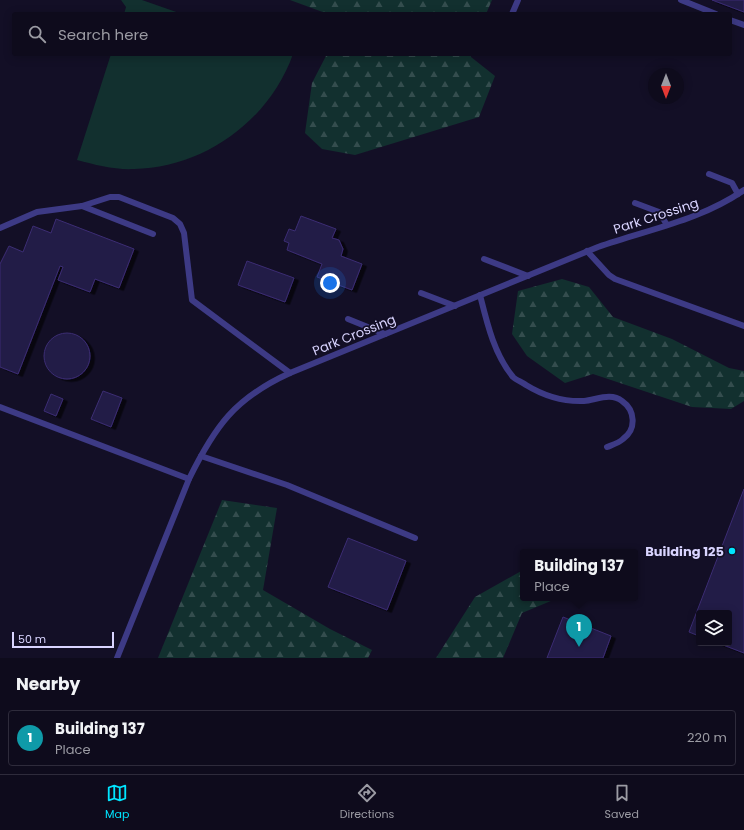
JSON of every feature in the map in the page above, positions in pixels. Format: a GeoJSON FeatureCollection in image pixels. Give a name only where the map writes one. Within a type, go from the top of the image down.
{"type":"FeatureCollection","features":[{"type":"Feature","properties":{"kind":"lane"},"geometry":{"type":"LineString","coordinates":[[513,12],[518,0]]}},
{"type":"Feature","properties":{"kind":"lane"},"geometry":{"type":"LineString","coordinates":[[681,0],[711,12]]}},
{"type":"Feature","properties":{"kind":"lane"},"geometry":{"type":"LineString","coordinates":[[732,21],[744,25]]}},
{"type":"Feature","properties":{"kind":"lane"},"geometry":{"type":"LineString","coordinates":[[709,174],[732,183],[738,194]]}},
{"type":"Feature","properties":{"kind":"lane","name":"Park Crossing"},"geometry":{"type":"LineString","coordinates":[[117,658],[189,479],[200,456],[214,432],[231,411],[263,386],[290,373],[588,251],[634,234],[699,215],[744,190]]}},
{"type":"Feature","properties":{"kind":"lane"},"geometry":{"type":"LineString","coordinates":[[0,228],[37,212],[82,206],[110,197],[119,197],[173,218],[180,224],[184,232],[192,300],[290,373]]}},
{"type":"Feature","properties":{"kind":"lane"},"geometry":{"type":"LineString","coordinates":[[635,203],[659,212],[667,225]]}},
{"type":"Feature","properties":{"kind":"lane"},"geometry":{"type":"LineString","coordinates":[[82,206],[153,234]]}},
{"type":"Feature","properties":{"kind":"lane"},"geometry":{"type":"LineString","coordinates":[[588,251],[615,279],[744,326]]}},
{"type":"Feature","properties":{"kind":"lane"},"geometry":{"type":"LineString","coordinates":[[484,259],[528,276]]}},
{"type":"Feature","properties":{"kind":"lane"},"geometry":{"type":"LineString","coordinates":[[421,293],[455,306]]}},
{"type":"Feature","properties":{"kind":"lane"},"geometry":{"type":"LineString","coordinates":[[480,295],[491,336],[514,378],[541,394],[566,401],[585,401],[609,396],[621,400],[631,410],[633,421],[630,432],[623,440],[607,447]]}},
{"type":"Feature","properties":{"kind":"lane"},"geometry":{"type":"LineString","coordinates":[[348,319],[385,334]]}},
{"type":"Feature","properties":{"kind":"lane"},"geometry":{"type":"LineString","coordinates":[[0,407],[189,479]]}},
{"type":"Feature","properties":{"kind":"lane"},"geometry":{"type":"LineString","coordinates":[[200,456],[288,486],[415,538]]}},
{"type":"Feature","properties":{"kind":"green space"},"geometry":{"type":"Polygon","coordinates":[[[121,0],[142,0],[176,12],[125,12],[126,7],[121,0]]]}},
{"type":"Feature","properties":{"kind":"green space"},"geometry":{"type":"Polygon","coordinates":[[[290,0],[492,0],[487,12],[323,12],[290,0]]]}},
{"type":"Feature","properties":{"kind":"green space"},"geometry":{"type":"Polygon","coordinates":[[[110,56],[292,56],[282,78],[268,100],[251,119],[231,136],[209,150],[185,160],[160,166],[134,169],[106,167],[77,160],[110,56]]]}},
{"type":"Feature","properties":{"kind":"green space"},"geometry":{"type":"Polygon","coordinates":[[[326,56],[471,56],[495,76],[479,117],[355,155],[322,149],[305,133],[312,83],[326,56]]]}},
{"type":"Feature","properties":{"kind":"green space"},"geometry":{"type":"Polygon","coordinates":[[[562,279],[589,287],[613,317],[672,339],[729,368],[744,371],[744,401],[731,409],[692,407],[593,374],[565,383],[527,356],[512,334],[518,291],[562,279]]]}},
{"type":"Feature","properties":{"kind":"green space"},"geometry":{"type":"Polygon","coordinates":[[[222,500],[277,508],[263,590],[330,629],[372,650],[368,658],[158,658],[222,500]]]}},
{"type":"Feature","properties":{"kind":"green space"},"geometry":{"type":"Polygon","coordinates":[[[520,572],[520,601],[551,601],[522,613],[503,658],[436,658],[475,597],[520,572]]]}},
{"type":"Feature","properties":{"kind":"building"},"geometry":{"type":"Polygon","coordinates":[[[712,0],[744,0],[744,12],[712,0]]]}},
{"type":"Feature","properties":{"kind":"building"},"geometry":{"type":"Polygon","coordinates":[[[301,216],[336,229],[332,238],[339,240],[343,249],[341,256],[362,264],[352,290],[317,277],[322,264],[287,250],[289,243],[284,241],[289,229],[295,231],[301,216]]]}},
{"type":"Feature","properties":{"kind":"building"},"geometry":{"type":"Polygon","coordinates":[[[56,219],[134,249],[119,288],[95,279],[90,292],[58,280],[63,267],[60,266],[18,374],[0,367],[0,264],[9,246],[23,252],[33,226],[51,233],[56,219]]]}},
{"type":"Feature","properties":{"kind":"building"},"geometry":{"type":"Polygon","coordinates":[[[247,261],[294,278],[285,302],[238,285],[247,261]]]}},
{"type":"Feature","properties":{"kind":"building"},"geometry":{"type":"Polygon","coordinates":[[[67,333],[80,337],[86,343],[90,356],[86,369],[80,375],[67,379],[54,375],[48,369],[44,356],[48,343],[54,337],[67,333]]]}},
{"type":"Feature","properties":{"kind":"building"},"geometry":{"type":"Polygon","coordinates":[[[103,391],[122,398],[111,427],[91,419],[103,391]]]}},
{"type":"Feature","properties":{"kind":"building"},"geometry":{"type":"Polygon","coordinates":[[[51,394],[63,399],[56,416],[44,411],[51,394]]]}},
{"type":"Feature","properties":{"kind":"building","name":"Building 125"},"geometry":{"type":"Polygon","coordinates":[[[744,489],[744,653],[726,646],[732,646],[732,610],[697,610],[744,489]]]}},
{"type":"Feature","properties":{"kind":"building"},"geometry":{"type":"Polygon","coordinates":[[[348,538],[406,561],[387,610],[328,587],[348,538]]]}},
{"type":"Feature","properties":{"kind":"building","name":"Building 125"},"geometry":{"type":"Polygon","coordinates":[[[696,614],[696,635],[689,632],[696,614]]]}},
{"type":"Feature","properties":{"kind":"building"},"geometry":{"type":"Polygon","coordinates":[[[563,617],[611,636],[603,658],[547,658],[563,617]]]}},
{"type":"Feature","properties":{"kind":"place","name":"Building 125"},"geometry":{"type":"Point","coordinates":[732,551]}},
{"type":"Feature","properties":{"kind":"place","name":"Building 137"},"geometry":{"type":"Point","coordinates":[579,647]}}]}
